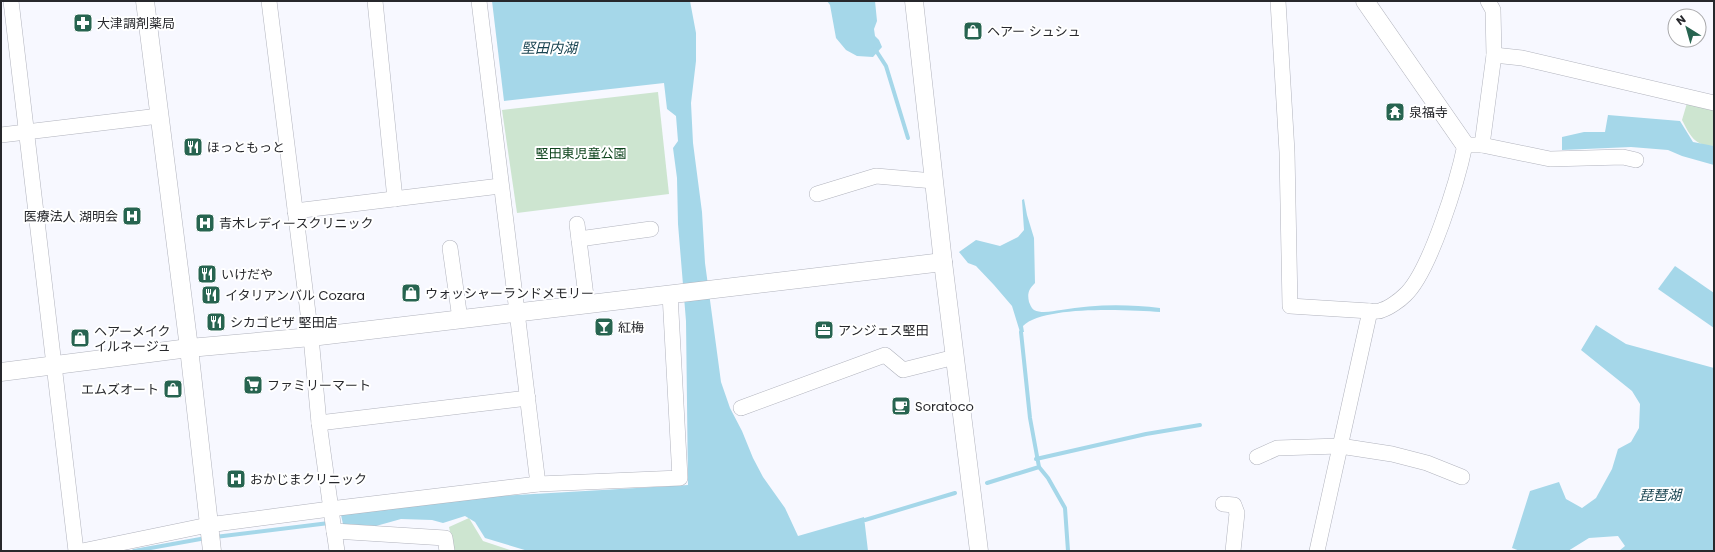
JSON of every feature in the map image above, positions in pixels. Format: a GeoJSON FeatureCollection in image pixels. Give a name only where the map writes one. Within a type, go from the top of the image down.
{"type":"FeatureCollection","features":[{"type":"Feature","properties":{"kind":"street"},"geometry":{"type":"LineString","coordinates":[[11,1],[76,551]]}},
{"type":"Feature","properties":{"kind":"street"},"geometry":{"type":"LineString","coordinates":[[145,1],[189,348],[212,551]]}},
{"type":"Feature","properties":{"kind":"street"},"geometry":{"type":"LineString","coordinates":[[269,1],[311,337],[319,423],[330,510],[337,551]]}},
{"type":"Feature","properties":{"kind":"street"},"geometry":{"type":"LineString","coordinates":[[375,1],[394,199]]}},
{"type":"Feature","properties":{"kind":"street"},"geometry":{"type":"LineString","coordinates":[[479,1],[500,186],[538,484]]}},
{"type":"Feature","properties":{"kind":"street"},"geometry":{"type":"LineString","coordinates":[[914,1],[943,262],[979,551]]}},
{"type":"Feature","properties":{"kind":"street"},"geometry":{"type":"LineString","coordinates":[[1278,1],[1287,152],[1290,306],[1370,311],[1382,311],[1405,296],[1415,283],[1424,267],[1440,228],[1461,163],[1473,145],[1494,55],[1493,10],[1488,1]]}},
{"type":"Feature","properties":{"kind":"street"},"geometry":{"type":"LineString","coordinates":[[1365,1],[1473,145],[1550,160],[1623,157],[1636,160]]}},
{"type":"Feature","properties":{"kind":"street"},"geometry":{"type":"LineString","coordinates":[[1494,55],[1522,58],[1714,103]]}},
{"type":"Feature","properties":{"kind":"street"},"geometry":{"type":"LineString","coordinates":[[1,135],[159,116]]}},
{"type":"Feature","properties":{"kind":"street"},"geometry":{"type":"LineString","coordinates":[[818,194],[876,176],[934,181]]}},
{"type":"Feature","properties":{"kind":"street"},"geometry":{"type":"LineString","coordinates":[[295,211],[500,186]]}},
{"type":"Feature","properties":{"kind":"street"},"geometry":{"type":"LineString","coordinates":[[587,304],[578,232],[651,229]]}},
{"type":"Feature","properties":{"kind":"street"},"geometry":{"type":"LineString","coordinates":[[450,248],[460,319]]}},
{"type":"Feature","properties":{"kind":"street"},"geometry":{"type":"LineString","coordinates":[[1,372],[189,348],[311,337],[943,262]]}},
{"type":"Feature","properties":{"kind":"street"},"geometry":{"type":"LineString","coordinates":[[82,551],[208,525],[538,484],[680,478],[676,293]]}},
{"type":"Feature","properties":{"kind":"street"},"geometry":{"type":"LineString","coordinates":[[1317,551],[1370,311]]}},
{"type":"Feature","properties":{"kind":"street"},"geometry":{"type":"LineString","coordinates":[[741,408],[885,355],[903,370],[955,357]]}},
{"type":"Feature","properties":{"kind":"street"},"geometry":{"type":"LineString","coordinates":[[319,423],[528,398]]}},
{"type":"Feature","properties":{"kind":"street"},"geometry":{"type":"LineString","coordinates":[[1257,457],[1277,448],[1340,446],[1392,454],[1427,462],[1462,477]]}},
{"type":"Feature","properties":{"kind":"street"},"geometry":{"type":"LineString","coordinates":[[1223,504],[1234,505],[1237,513],[1233,551]]}},
{"type":"Feature","properties":{"kind":"street"},"geometry":{"type":"LineString","coordinates":[[334,531],[445,538],[447,551]]}},
{"type":"Feature","properties":{"kind":"green space","name":"堅田東児童公園"},"geometry":{"type":"Polygon","coordinates":[[[658,92],[669,194],[517,213],[502,110],[658,92]]]}},
{"type":"Feature","properties":{"kind":"green space"},"geometry":{"type":"Polygon","coordinates":[[[1687,103],[1714,108],[1714,146],[1697,142],[1690,135],[1682,120],[1687,103]]]}},
{"type":"Feature","properties":{"kind":"green space"},"geometry":{"type":"Polygon","coordinates":[[[469,518],[483,541],[513,551],[454,551],[449,527],[469,518]]]}},
{"type":"Feature","properties":{"kind":"water","name":"堅田内湖"},"geometry":{"type":"Polygon","coordinates":[[[492,1],[690,1],[696,33],[696,61],[691,103],[693,143],[702,212],[705,263],[721,382],[730,408],[742,431],[753,458],[763,477],[785,508],[798,536],[864,517],[868,551],[528,551],[485,538],[475,522],[465,516],[443,523],[432,520],[401,519],[376,526],[343,524],[341,515],[498,496],[688,485],[686,321],[678,224],[677,178],[673,148],[678,141],[676,116],[667,109],[664,83],[504,101],[492,1]]]}},
{"type":"Feature","properties":{"kind":"water"},"geometry":{"type":"Polygon","coordinates":[[[827,1],[875,1],[877,21],[874,29],[875,36],[879,40],[882,47],[873,57],[857,56],[846,50],[836,38],[830,5],[827,1]]]}},
{"type":"Feature","properties":{"kind":"water"},"geometry":{"type":"Polygon","coordinates":[[[1608,115],[1680,121],[1693,142],[1714,146],[1714,165],[1682,156],[1668,150],[1631,147],[1562,150],[1562,137],[1584,132],[1605,132],[1608,115]]]}},
{"type":"Feature","properties":{"kind":"water"},"geometry":{"type":"Polygon","coordinates":[[[1024,199],[1034,238],[1035,283],[1028,294],[1029,302],[1033,309],[1040,312],[1048,312],[1086,307],[1123,305],[1160,308],[1160,312],[1088,310],[1068,312],[1034,319],[1023,326],[1024,332],[1020,332],[1012,306],[976,266],[968,263],[959,252],[976,240],[1000,246],[1018,237],[1024,230],[1022,200],[1024,199]]]}},
{"type":"Feature","properties":{"kind":"water"},"geometry":{"type":"Polygon","coordinates":[[[1675,266],[1714,293],[1714,328],[1658,289],[1675,266]]]}},
{"type":"Feature","properties":{"kind":"water","name":"琵琶湖"},"geometry":{"type":"Polygon","coordinates":[[[1596,325],[1626,344],[1714,368],[1714,551],[1619,551],[1625,546],[1618,536],[1589,538],[1568,551],[1520,551],[1512,548],[1530,491],[1559,482],[1566,499],[1582,508],[1596,498],[1612,469],[1618,449],[1631,442],[1639,428],[1640,404],[1632,391],[1581,350],[1596,325]]]}},
{"type":"Feature","properties":{"kind":"waterway"},"geometry":{"type":"LineString","coordinates":[[875,49],[886,66],[908,138]]}},
{"type":"Feature","properties":{"kind":"waterway"},"geometry":{"type":"LineString","coordinates":[[987,483],[1039,467],[1030,418],[1021,332]]}},
{"type":"Feature","properties":{"kind":"waterway"},"geometry":{"type":"LineString","coordinates":[[1036,459],[1146,434],[1200,425]]}},
{"type":"Feature","properties":{"kind":"waterway"},"geometry":{"type":"LineString","coordinates":[[1039,467],[1048,478],[1065,508],[1068,551]]}},
{"type":"Feature","properties":{"kind":"waterway"},"geometry":{"type":"LineString","coordinates":[[865,520],[955,493]]}},
{"type":"Feature","properties":{"kind":"waterway"},"geometry":{"type":"LineString","coordinates":[[215,537],[329,523]]}},
{"type":"Feature","properties":{"kind":"waterway"},"geometry":{"type":"LineString","coordinates":[[134,551],[206,538]]}},
{"type":"Feature","properties":{"kind":"place","name":"大津調剤薬局"},"geometry":{"type":"Point","coordinates":[83,23]}},
{"type":"Feature","properties":{"kind":"place","name":"ヘアー シュシュ"},"geometry":{"type":"Point","coordinates":[973,31]}},
{"type":"Feature","properties":{"kind":"place","name":"泉福寺"},"geometry":{"type":"Point","coordinates":[1395,112]}},
{"type":"Feature","properties":{"kind":"place","name":"ほっともっと"},"geometry":{"type":"Point","coordinates":[193,147]}},
{"type":"Feature","properties":{"kind":"place","name":"医療法人 湖明会"},"geometry":{"type":"Point","coordinates":[132,216]}},
{"type":"Feature","properties":{"kind":"place","name":"青木レディースクリニック"},"geometry":{"type":"Point","coordinates":[205,223]}},
{"type":"Feature","properties":{"kind":"place","name":"いけだや"},"geometry":{"type":"Point","coordinates":[207,274]}},
{"type":"Feature","properties":{"kind":"place","name":"ウォッシャーランドメモリー"},"geometry":{"type":"Point","coordinates":[411,293]}},
{"type":"Feature","properties":{"kind":"place","name":"イタリアンバル Cozara"},"geometry":{"type":"Point","coordinates":[211,295]}},
{"type":"Feature","properties":{"kind":"place","name":"シカゴピザ 堅田店"},"geometry":{"type":"Point","coordinates":[216,322]}},
{"type":"Feature","properties":{"kind":"place","name":"紅梅"},"geometry":{"type":"Point","coordinates":[604,327]}},
{"type":"Feature","properties":{"kind":"place","name":"アンジェス堅田"},"geometry":{"type":"Point","coordinates":[824,330]}},
{"type":"Feature","properties":{"kind":"place","name":"ヘアーメイク イルネージュ"},"geometry":{"type":"Point","coordinates":[80,338]}},
{"type":"Feature","properties":{"kind":"place","name":"ファミリーマート"},"geometry":{"type":"Point","coordinates":[253,385]}},
{"type":"Feature","properties":{"kind":"place","name":"エムズオート"},"geometry":{"type":"Point","coordinates":[173,389]}},
{"type":"Feature","properties":{"kind":"place","name":"Soratoco"},"geometry":{"type":"Point","coordinates":[901,406]}},
{"type":"Feature","properties":{"kind":"place","name":"おかじまクリニック"},"geometry":{"type":"Point","coordinates":[236,479]}}]}
